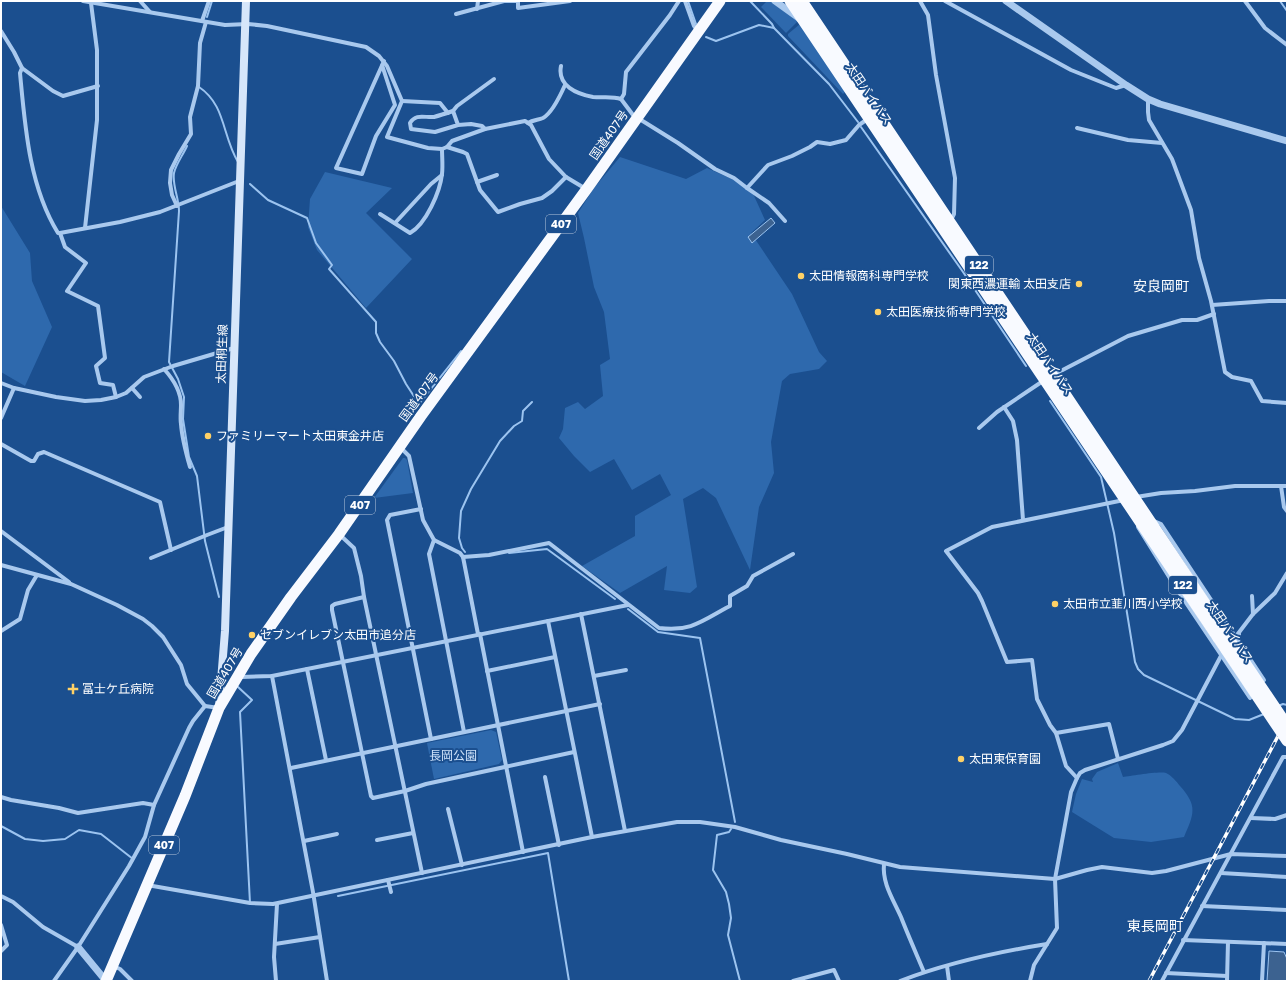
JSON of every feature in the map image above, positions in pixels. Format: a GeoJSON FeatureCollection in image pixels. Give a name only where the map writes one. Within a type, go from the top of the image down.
{"type":"FeatureCollection","features":[{"type":"Feature","properties":{"kind":"highway","name":"国道407号"},"geometry":{"type":"LineString","coordinates":[[106,981],[186,796],[219,708],[251,654],[291,597],[339,534],[400,446],[586,190],[720,1]]}},
{"type":"Feature","properties":{"kind":"highway","name":"太田バイパス"},"geometry":{"type":"LineString","coordinates":[[790,1],[869,118],[1049,377],[1130,498],[1149,519],[1231,636],[1287,725]]}},
{"type":"Feature","properties":{"kind":"highway","name":"太田バイパス"},"geometry":{"type":"LineString","coordinates":[[802,1],[950,222],[1049,377]]}},
{"type":"Feature","properties":{"kind":"highway","name":"太田バイパス"},"geometry":{"type":"LineString","coordinates":[[1130,498],[1137,517],[1231,636],[1287,741]]}},
{"type":"Feature","properties":{"kind":"main road","name":"太田桐生線"},"geometry":{"type":"LineString","coordinates":[[219,708],[225,631],[229,527],[246,1]]}},
{"type":"Feature","properties":{"kind":"street"},"geometry":{"type":"LineString","coordinates":[[83,1],[225,25],[245,24],[267,26],[366,48],[379,56],[383,63],[395,105],[376,136],[362,174],[336,168],[383,63]]}},
{"type":"Feature","properties":{"kind":"street"},"geometry":{"type":"LineString","coordinates":[[140,1],[150,12]]}},
{"type":"Feature","properties":{"kind":"street"},"geometry":{"type":"LineString","coordinates":[[177,206],[172,195],[170,183],[171,170],[191,134],[190,117],[198,86],[200,43],[209,1]]}},
{"type":"Feature","properties":{"kind":"street"},"geometry":{"type":"LineString","coordinates":[[477,9],[478,1]]}},
{"type":"Feature","properties":{"kind":"street"},"geometry":{"type":"LineString","coordinates":[[456,14],[504,1],[518,1],[518,8],[550,2],[570,1]]}},
{"type":"Feature","properties":{"kind":"street"},"geometry":{"type":"LineString","coordinates":[[621,98],[624,94],[626,72],[679,1]]}},
{"type":"Feature","properties":{"kind":"street"},"geometry":{"type":"LineString","coordinates":[[686,1],[694,26],[698,31]]}},
{"type":"Feature","properties":{"kind":"street"},"geometry":{"type":"LineString","coordinates":[[775,1],[805,22]]}},
{"type":"Feature","properties":{"kind":"street"},"geometry":{"type":"LineString","coordinates":[[920,1],[928,15],[936,75],[955,178],[954,214],[950,222]]}},
{"type":"Feature","properties":{"kind":"street"},"geometry":{"type":"LineString","coordinates":[[945,1],[1071,70],[1116,88],[1126,85]]}},
{"type":"Feature","properties":{"kind":"street"},"geometry":{"type":"LineString","coordinates":[[1006,1],[1148,99],[1160,104],[1287,141]]}},
{"type":"Feature","properties":{"kind":"street"},"geometry":{"type":"LineString","coordinates":[[1245,1],[1265,28],[1287,45]]}},
{"type":"Feature","properties":{"kind":"street"},"geometry":{"type":"LineString","coordinates":[[85,228],[97,120],[98,86],[97,50],[91,3]]}},
{"type":"Feature","properties":{"kind":"street"},"geometry":{"type":"LineString","coordinates":[[1,32],[22,68],[53,91],[63,96],[98,86]]}},
{"type":"Feature","properties":{"kind":"street"},"geometry":{"type":"LineString","coordinates":[[383,63],[387,66],[402,101],[387,137],[428,148],[444,148],[467,154],[477,182],[484,196],[498,212],[542,198],[552,191],[566,177]]}},
{"type":"Feature","properties":{"kind":"street"},"geometry":{"type":"LineString","coordinates":[[561,66],[560,76],[566,85],[572,89],[592,96],[621,98]]}},
{"type":"Feature","properties":{"kind":"street"},"geometry":{"type":"LineString","coordinates":[[22,68],[20,73],[24,116],[30,153],[45,208],[58,233],[60,233],[65,247],[86,263],[67,291],[98,306],[105,358],[96,366],[100,384],[113,385],[116,398]]}},
{"type":"Feature","properties":{"kind":"street"},"geometry":{"type":"LineString","coordinates":[[485,129],[482,126],[471,124],[458,125],[435,132],[411,129],[410,123],[412,119],[418,117],[432,117],[453,111],[457,106],[494,79]]}},
{"type":"Feature","properties":{"kind":"street"},"geometry":{"type":"LineString","coordinates":[[528,123],[532,120],[547,115],[560,97],[566,85]]}},
{"type":"Feature","properties":{"kind":"street"},"geometry":{"type":"LineString","coordinates":[[621,98],[633,115],[678,143],[715,169],[734,178],[769,203],[785,221]]}},
{"type":"Feature","properties":{"kind":"street"},"geometry":{"type":"LineString","coordinates":[[1148,99],[1149,120],[1172,159],[1191,210],[1199,258],[1206,278],[1225,372],[1232,377],[1251,381],[1262,401],[1287,403]]}},
{"type":"Feature","properties":{"kind":"street"},"geometry":{"type":"LineString","coordinates":[[402,101],[440,103],[448,113]]}},
{"type":"Feature","properties":{"kind":"street"},"geometry":{"type":"LineString","coordinates":[[453,111],[458,125]]}},
{"type":"Feature","properties":{"kind":"street"},"geometry":{"type":"LineString","coordinates":[[748,188],[768,165],[792,156],[817,142],[830,144],[846,140],[859,125],[869,118]]}},
{"type":"Feature","properties":{"kind":"street"},"geometry":{"type":"LineString","coordinates":[[380,214],[410,233],[416,230],[432,208],[442,175],[444,148],[452,141],[485,129],[525,121],[530,125],[549,159],[566,177],[586,190]]}},
{"type":"Feature","properties":{"kind":"street"},"geometry":{"type":"LineString","coordinates":[[1077,128],[1128,140],[1162,143]]}},
{"type":"Feature","properties":{"kind":"street"},"geometry":{"type":"LineString","coordinates":[[395,223],[431,184],[442,175]]}},
{"type":"Feature","properties":{"kind":"street"},"geometry":{"type":"LineString","coordinates":[[477,182],[497,175]]}},
{"type":"Feature","properties":{"kind":"street"},"geometry":{"type":"LineString","coordinates":[[60,233],[160,212],[239,181]]}},
{"type":"Feature","properties":{"kind":"street"},"geometry":{"type":"LineString","coordinates":[[1212,305],[1287,301]]}},
{"type":"Feature","properties":{"kind":"street"},"geometry":{"type":"LineString","coordinates":[[979,428],[1004,407],[1049,377],[1128,336],[1182,320],[1197,320],[1214,314]]}},
{"type":"Feature","properties":{"kind":"street"},"geometry":{"type":"LineString","coordinates":[[1,383],[14,388],[56,397],[85,401],[116,398],[126,393],[144,377],[164,369],[234,348]]}},
{"type":"Feature","properties":{"kind":"street"},"geometry":{"type":"LineString","coordinates":[[164,369],[171,376],[180,392],[180,423],[190,467]]}},
{"type":"Feature","properties":{"kind":"street"},"geometry":{"type":"LineString","coordinates":[[1,418],[14,388]]}},
{"type":"Feature","properties":{"kind":"street"},"geometry":{"type":"LineString","coordinates":[[132,388],[140,397]]}},
{"type":"Feature","properties":{"kind":"street"},"geometry":{"type":"LineString","coordinates":[[1004,407],[1013,421],[1017,440],[1023,520]]}},
{"type":"Feature","properties":{"kind":"street"},"geometry":{"type":"LineString","coordinates":[[1,444],[31,461],[34,461],[38,454],[44,452],[160,502],[171,550]]}},
{"type":"Feature","properties":{"kind":"street"},"geometry":{"type":"LineString","coordinates":[[400,446],[410,456],[423,520],[434,540],[460,553],[463,557],[523,852]]}},
{"type":"Feature","properties":{"kind":"street"},"geometry":{"type":"LineString","coordinates":[[1077,778],[1066,766],[1056,733],[1050,725],[1037,699],[1032,660],[1007,662],[978,593],[946,551],[992,527],[1130,498],[1161,493],[1195,491],[1235,486],[1287,486]]}},
{"type":"Feature","properties":{"kind":"street"},"geometry":{"type":"LineString","coordinates":[[1281,486],[1284,507],[1287,511]]}},
{"type":"Feature","properties":{"kind":"street"},"geometry":{"type":"LineString","coordinates":[[421,509],[390,515],[387,520],[431,739]]}},
{"type":"Feature","properties":{"kind":"street"},"geometry":{"type":"LineString","coordinates":[[1137,517],[1138,528],[1176,588],[1250,698]]}},
{"type":"Feature","properties":{"kind":"street"},"geometry":{"type":"LineString","coordinates":[[151,558],[229,527]]}},
{"type":"Feature","properties":{"kind":"street"},"geometry":{"type":"LineString","coordinates":[[1,531],[71,584]]}},
{"type":"Feature","properties":{"kind":"street"},"geometry":{"type":"LineString","coordinates":[[339,534],[354,548],[361,576],[364,597],[422,873]]}},
{"type":"Feature","properties":{"kind":"street"},"geometry":{"type":"LineString","coordinates":[[434,540],[429,554],[464,732]]}},
{"type":"Feature","properties":{"kind":"street"},"geometry":{"type":"LineString","coordinates":[[463,557],[489,555],[549,543],[659,628],[672,630],[694,626],[730,606],[730,596],[747,586],[753,576],[793,554]]}},
{"type":"Feature","properties":{"kind":"street"},"geometry":{"type":"LineString","coordinates":[[1,564],[71,584],[117,605],[152,626],[163,637],[175,654],[181,664],[187,684],[205,706],[219,708]]}},
{"type":"Feature","properties":{"kind":"street"},"geometry":{"type":"LineString","coordinates":[[1030,981],[1034,964],[1057,928],[1055,879],[1071,792],[1080,773],[1085,770],[1173,741],[1182,730],[1221,654],[1219,647],[1275,593],[1287,573]]}},
{"type":"Feature","properties":{"kind":"street"},"geometry":{"type":"LineString","coordinates":[[1,632],[20,619],[28,590],[37,575]]}},
{"type":"Feature","properties":{"kind":"street"},"geometry":{"type":"LineString","coordinates":[[1252,596],[1253,614]]}},
{"type":"Feature","properties":{"kind":"street"},"geometry":{"type":"LineString","coordinates":[[364,597],[335,604],[332,606],[332,610],[361,753],[371,796],[373,798],[405,791],[426,784],[574,752]]}},
{"type":"Feature","properties":{"kind":"street"},"geometry":{"type":"LineString","coordinates":[[238,676],[272,676],[628,604]]}},
{"type":"Feature","properties":{"kind":"street"},"geometry":{"type":"LineString","coordinates":[[581,614],[625,831]]}},
{"type":"Feature","properties":{"kind":"street"},"geometry":{"type":"LineString","coordinates":[[548,621],[592,837]]}},
{"type":"Feature","properties":{"kind":"street"},"geometry":{"type":"LineString","coordinates":[[1231,636],[1264,680]]}},
{"type":"Feature","properties":{"kind":"street"},"geometry":{"type":"LineString","coordinates":[[487,671],[555,657]]}},
{"type":"Feature","properties":{"kind":"street"},"geometry":{"type":"LineString","coordinates":[[307,669],[326,760]]}},
{"type":"Feature","properties":{"kind":"street"},"geometry":{"type":"LineString","coordinates":[[594,676],[626,670]]}},
{"type":"Feature","properties":{"kind":"street"},"geometry":{"type":"LineString","coordinates":[[272,676],[291,768],[314,896],[327,981]]}},
{"type":"Feature","properties":{"kind":"street"},"geometry":{"type":"LineString","coordinates":[[291,768],[600,704]]}},
{"type":"Feature","properties":{"kind":"street"},"geometry":{"type":"LineString","coordinates":[[54,981],[78,947],[133,859],[145,837],[154,805],[192,722],[205,706]]}},
{"type":"Feature","properties":{"kind":"street"},"geometry":{"type":"LineString","coordinates":[[1056,733],[1109,724],[1118,759]]}},
{"type":"Feature","properties":{"kind":"street"},"geometry":{"type":"LineString","coordinates":[[1162,981],[1283,758],[1287,757]]}},
{"type":"Feature","properties":{"kind":"street"},"geometry":{"type":"LineString","coordinates":[[544,778],[558,845]]}},
{"type":"Feature","properties":{"kind":"street"},"geometry":{"type":"LineString","coordinates":[[1,797],[78,813],[143,803],[154,805]]}},
{"type":"Feature","properties":{"kind":"street"},"geometry":{"type":"LineString","coordinates":[[448,808],[462,865]]}},
{"type":"Feature","properties":{"kind":"street"},"geometry":{"type":"LineString","coordinates":[[1251,818],[1275,819],[1287,815]]}},
{"type":"Feature","properties":{"kind":"street"},"geometry":{"type":"LineString","coordinates":[[147,885],[250,903],[277,904],[664,823],[700,822],[735,827],[781,840],[847,854],[884,864],[908,868],[1055,879],[1102,867],[1152,873],[1166,871],[1231,854],[1287,856]]}},
{"type":"Feature","properties":{"kind":"street"},"geometry":{"type":"LineString","coordinates":[[377,840],[413,833]]}},
{"type":"Feature","properties":{"kind":"street"},"geometry":{"type":"LineString","coordinates":[[304,841],[337,834]]}},
{"type":"Feature","properties":{"kind":"street"},"geometry":{"type":"LineString","coordinates":[[884,864],[883,871],[888,892],[900,915],[924,972]]}},
{"type":"Feature","properties":{"kind":"street"},"geometry":{"type":"LineString","coordinates":[[1221,873],[1287,877]]}},
{"type":"Feature","properties":{"kind":"street"},"geometry":{"type":"LineString","coordinates":[[388,880],[391,892]]}},
{"type":"Feature","properties":{"kind":"street"},"geometry":{"type":"LineString","coordinates":[[1,896],[13,902],[43,927],[78,947],[106,981]]}},
{"type":"Feature","properties":{"kind":"street"},"geometry":{"type":"LineString","coordinates":[[276,981],[274,957],[276,944],[277,904]]}},
{"type":"Feature","properties":{"kind":"street"},"geometry":{"type":"LineString","coordinates":[[1202,906],[1287,910]]}},
{"type":"Feature","properties":{"kind":"street"},"geometry":{"type":"LineString","coordinates":[[1,925],[7,945],[1,951]]}},
{"type":"Feature","properties":{"kind":"street"},"geometry":{"type":"LineString","coordinates":[[276,944],[320,937]]}},
{"type":"Feature","properties":{"kind":"street"},"geometry":{"type":"LineString","coordinates":[[1183,940],[1287,944]]}},
{"type":"Feature","properties":{"kind":"street"},"geometry":{"type":"LineString","coordinates":[[1166,973],[1227,979],[1228,942]]}},
{"type":"Feature","properties":{"kind":"street"},"geometry":{"type":"LineString","coordinates":[[1262,981],[1264,943]]}},
{"type":"Feature","properties":{"kind":"street"},"geometry":{"type":"LineString","coordinates":[[900,981],[924,972],[947,966],[1047,944]]}},
{"type":"Feature","properties":{"kind":"street"},"geometry":{"type":"LineString","coordinates":[[113,966],[120,969],[132,981]]}},
{"type":"Feature","properties":{"kind":"street"},"geometry":{"type":"LineString","coordinates":[[947,966],[949,981]]}},
{"type":"Feature","properties":{"kind":"street"},"geometry":{"type":"LineString","coordinates":[[793,981],[834,970],[840,981]]}},
{"type":"Feature","properties":{"kind":"green space"},"geometry":{"type":"Polygon","coordinates":[[[767,1],[770,1],[798,21],[786,33],[761,7],[767,1]]]}},
{"type":"Feature","properties":{"kind":"green space"},"geometry":{"type":"Polygon","coordinates":[[[800,24],[846,91],[843,94],[788,36],[788,34],[800,24]]]}},
{"type":"Feature","properties":{"kind":"green space"},"geometry":{"type":"Polygon","coordinates":[[[620,157],[686,179],[707,168],[750,187],[765,220],[751,233],[792,294],[819,352],[827,361],[819,369],[790,374],[782,381],[771,442],[774,473],[759,507],[750,570],[716,498],[703,488],[683,499],[697,587],[690,593],[664,590],[667,566],[620,593],[582,566],[635,536],[635,516],[671,495],[660,474],[632,490],[614,459],[590,472],[559,438],[563,429],[565,408],[578,402],[585,409],[603,396],[600,365],[610,359],[604,312],[594,287],[578,213],[594,188],[620,157]]]}},
{"type":"Feature","properties":{"kind":"green space"},"geometry":{"type":"Polygon","coordinates":[[[325,172],[392,188],[366,213],[412,259],[366,308],[317,250],[308,227],[310,199],[325,172]]]}},
{"type":"Feature","properties":{"kind":"green space"},"geometry":{"type":"Polygon","coordinates":[[[1,206],[30,253],[32,281],[52,327],[25,386],[1,372],[1,206]]]}},
{"type":"Feature","properties":{"kind":"green space"},"geometry":{"type":"Polygon","coordinates":[[[403,458],[407,460],[413,493],[374,498],[403,458]]]}},
{"type":"Feature","properties":{"kind":"green space","name":"長岡公園"},"geometry":{"type":"Polygon","coordinates":[[[491,730],[496,732],[502,760],[499,764],[434,779],[427,743],[491,730]]]}},
{"type":"Feature","properties":{"kind":"green space"},"geometry":{"type":"Polygon","coordinates":[[[1118,763],[1123,777],[1151,773],[1166,773],[1176,781],[1190,799],[1192,805],[1192,816],[1184,837],[1151,842],[1114,838],[1072,812],[1076,794],[1082,779],[1093,782],[1092,779],[1097,772],[1118,763]]]}},
{"type":"Feature","properties":{"kind":"shaded area"},"geometry":{"type":"Polygon","coordinates":[[[771,218],[775,223],[752,243],[748,237],[771,218]]]}},
{"type":"Feature","properties":{"kind":"shaded area"},"geometry":{"type":"Polygon","coordinates":[[[1269,951],[1284,952],[1287,959],[1287,981],[1267,981],[1269,951]]]}},
{"type":"Feature","properties":{"kind":"waterway"},"geometry":{"type":"LineString","coordinates":[[207,17],[212,1]]}},
{"type":"Feature","properties":{"kind":"waterway"},"geometry":{"type":"LineString","coordinates":[[688,1],[696,24]]}},
{"type":"Feature","properties":{"kind":"waterway"},"geometry":{"type":"LineString","coordinates":[[750,1],[774,28],[829,84],[858,122]]}},
{"type":"Feature","properties":{"kind":"waterway"},"geometry":{"type":"LineString","coordinates":[[1280,1],[1287,11]]}},
{"type":"Feature","properties":{"kind":"waterway"},"geometry":{"type":"LineString","coordinates":[[706,37],[716,41],[759,25],[774,28]]}},
{"type":"Feature","properties":{"kind":"waterway"},"geometry":{"type":"LineString","coordinates":[[199,87],[208,94],[219,112],[229,142],[238,162]]}},
{"type":"Feature","properties":{"kind":"waterway"},"geometry":{"type":"LineString","coordinates":[[861,127],[963,272],[1026,366]]}},
{"type":"Feature","properties":{"kind":"waterway"},"geometry":{"type":"LineString","coordinates":[[187,146],[174,173],[179,211],[169,362],[178,379],[184,397],[183,419],[189,457],[197,476],[205,541],[219,597]]}},
{"type":"Feature","properties":{"kind":"waterway"},"geometry":{"type":"LineString","coordinates":[[250,184],[268,200],[307,218],[316,243],[332,265],[329,269],[376,322],[376,333],[380,342],[394,361],[419,404],[461,351]]}},
{"type":"Feature","properties":{"kind":"waterway"},"geometry":{"type":"LineString","coordinates":[[1050,401],[1101,477],[1114,533],[1135,662],[1138,669],[1144,675],[1235,719],[1249,720],[1264,714]]}},
{"type":"Feature","properties":{"kind":"waterway"},"geometry":{"type":"LineString","coordinates":[[465,552],[459,538],[461,511],[471,489],[500,441],[514,426],[522,421],[523,411],[532,402]]}},
{"type":"Feature","properties":{"kind":"waterway"},"geometry":{"type":"LineString","coordinates":[[509,553],[547,549],[615,599]]}},
{"type":"Feature","properties":{"kind":"waterway"},"geometry":{"type":"LineString","coordinates":[[628,609],[658,632],[700,638],[735,822]]}},
{"type":"Feature","properties":{"kind":"waterway"},"geometry":{"type":"LineString","coordinates":[[238,687],[252,700],[240,712],[250,903]]}},
{"type":"Feature","properties":{"kind":"waterway"},"geometry":{"type":"LineString","coordinates":[[1278,706],[1283,704],[1287,705]]}},
{"type":"Feature","properties":{"kind":"waterway"},"geometry":{"type":"LineString","coordinates":[[1,826],[25,839],[43,841],[65,839],[79,830],[101,834],[133,859]]}},
{"type":"Feature","properties":{"kind":"waterway"},"geometry":{"type":"LineString","coordinates":[[731,829],[729,832],[717,835],[713,870],[726,892],[729,904],[731,918],[728,935],[740,981]]}},
{"type":"Feature","properties":{"kind":"waterway"},"geometry":{"type":"LineString","coordinates":[[338,896],[548,853],[569,981]]}},
{"type":"Feature","properties":{"kind":"railway"},"geometry":{"type":"LineString","coordinates":[[1149,981],[1287,719]]}},
{"type":"Feature","properties":{"kind":"place","name":"太田情報商科専門学校"},"geometry":{"type":"Point","coordinates":[801,276]}},
{"type":"Feature","properties":{"kind":"place","name":"関東西濃運輸 太田支店"},"geometry":{"type":"Point","coordinates":[1079,284]}},
{"type":"Feature","properties":{"kind":"place","name":"太田医療技術専門学校"},"geometry":{"type":"Point","coordinates":[878,312]}},
{"type":"Feature","properties":{"kind":"place","name":"ファミリーマート太田東金井店"},"geometry":{"type":"Point","coordinates":[208,436]}},
{"type":"Feature","properties":{"kind":"place","name":"太田市立韮川西小学校"},"geometry":{"type":"Point","coordinates":[1055,604]}},
{"type":"Feature","properties":{"kind":"place","name":"セブンイレブン太田市追分店"},"geometry":{"type":"Point","coordinates":[252,635]}},
{"type":"Feature","properties":{"kind":"place","name":"冨士ケ丘病院"},"geometry":{"type":"Point","coordinates":[73,689]}},
{"type":"Feature","properties":{"kind":"place","name":"太田東保育園"},"geometry":{"type":"Point","coordinates":[961,759]}},
{"type":"Feature","properties":{"kind":"district","name":"安良岡町"},"geometry":{"type":"Point","coordinates":[1161,286]}},
{"type":"Feature","properties":{"kind":"district","name":"東長岡町"},"geometry":{"type":"Point","coordinates":[1155,926]}}]}
